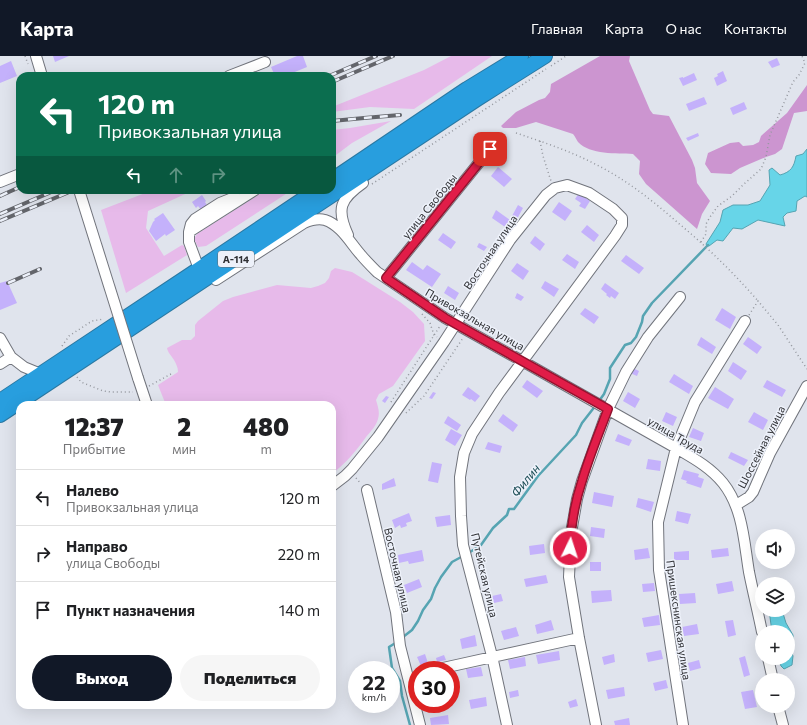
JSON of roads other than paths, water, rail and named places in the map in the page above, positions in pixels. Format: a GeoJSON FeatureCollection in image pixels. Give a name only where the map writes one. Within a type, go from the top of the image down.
{"type":"FeatureCollection","features":[{"type":"Feature","properties":{"kind":"highway"},"geometry":{"type":"LineString","coordinates":[[336,177],[468,89],[521,56]]}},
{"type":"Feature","properties":{"kind":"highway","name":"А-114"},"geometry":{"type":"LineString","coordinates":[[336,192],[545,56]]}},
{"type":"Feature","properties":{"kind":"highway","name":"А-114"},"geometry":{"type":"LineString","coordinates":[[0,401],[200,269],[310,194]]}},
{"type":"Feature","properties":{"kind":"highway","name":"А-114"},"geometry":{"type":"LineString","coordinates":[[21,401],[333,194]]}},
{"type":"Feature","properties":{"kind":"highway","name":"А-114"},"geometry":{"type":"LineString","coordinates":[[0,415],[16,404]]}},
{"type":"Feature","properties":{"kind":"street"},"geometry":{"type":"LineString","coordinates":[[36,56],[41,72]]}},
{"type":"Feature","properties":{"kind":"street"},"geometry":{"type":"LineString","coordinates":[[354,247],[345,228],[341,214],[344,201],[352,190],[553,56]]}},
{"type":"Feature","properties":{"kind":"street"},"geometry":{"type":"LineString","coordinates":[[239,72],[265,62]]}},
{"type":"Feature","properties":{"kind":"street","name":"улица Свободы"},"geometry":{"type":"LineString","coordinates":[[386,278],[490,149]]}},
{"type":"Feature","properties":{"kind":"street"},"geometry":{"type":"LineString","coordinates":[[0,182],[16,176]]}},
{"type":"Feature","properties":{"kind":"street","name":"Путейская улица"},"geometry":{"type":"LineString","coordinates":[[507,725],[492,656],[463,545],[460,477],[464,453],[475,429],[499,393],[622,225],[622,218],[613,209],[589,194],[567,185],[555,188]]}},
{"type":"Feature","properties":{"kind":"street","name":"Восточная улица"},"geometry":{"type":"LineString","coordinates":[[336,483],[349,472],[367,451],[455,324],[510,240],[546,194],[555,188]]}},
{"type":"Feature","properties":{"kind":"street"},"geometry":{"type":"LineString","coordinates":[[80,194],[146,401]]}},
{"type":"Feature","properties":{"kind":"street"},"geometry":{"type":"LineString","coordinates":[[200,269],[189,242],[189,232],[248,194]]}},
{"type":"Feature","properties":{"kind":"street"},"geometry":{"type":"LineString","coordinates":[[149,316],[205,287],[304,223],[312,220],[326,220],[332,223],[343,233],[354,247]]}},
{"type":"Feature","properties":{"kind":"street","name":"Привокзальная улица"},"geometry":{"type":"LineString","coordinates":[[354,247],[377,272],[445,318],[600,405]]}},
{"type":"Feature","properties":{"kind":"street"},"geometry":{"type":"LineString","coordinates":[[596,725],[569,577],[571,533],[577,499],[600,405],[626,372],[648,337],[680,297]]}},
{"type":"Feature","properties":{"kind":"street","name":"Пришекснинская улица"},"geometry":{"type":"LineString","coordinates":[[683,725],[659,570],[658,522],[676,448],[695,402],[745,322]]}},
{"type":"Feature","properties":{"kind":"street"},"geometry":{"type":"LineString","coordinates":[[0,338],[11,357],[24,367],[41,374]]}},
{"type":"Feature","properties":{"kind":"street"},"geometry":{"type":"LineString","coordinates":[[0,364],[11,357]]}},
{"type":"Feature","properties":{"kind":"street","name":"Шоссейная улица"},"geometry":{"type":"LineString","coordinates":[[736,505],[743,502],[753,492],[770,453],[807,386]]}},
{"type":"Feature","properties":{"kind":"street","name":"улица Труда"},"geometry":{"type":"LineString","coordinates":[[600,405],[676,448],[713,472],[726,488],[736,505]]}},
{"type":"Feature","properties":{"kind":"street","name":"Восточная улица"},"geometry":{"type":"LineString","coordinates":[[367,490],[396,612],[400,646],[408,665]]}},
{"type":"Feature","properties":{"kind":"street"},"geometry":{"type":"LineString","coordinates":[[736,505],[742,527],[760,625]]}},
{"type":"Feature","properties":{"kind":"street"},"geometry":{"type":"LineString","coordinates":[[460,664],[579,638]]}},
{"type":"Feature","properties":{"kind":"street","name":"Восточная улица"},"geometry":{"type":"LineString","coordinates":[[418,713],[420,725]]}},
{"type":"Feature","properties":{"kind":"street"},"geometry":{"type":"LineString","coordinates":[[780,713],[783,725]]}},
{"type":"Feature","properties":{"kind":"water"},"geometry":{"type":"Polygon","coordinates":[[[807,149],[807,197],[805,196],[797,201],[796,211],[787,213],[783,217],[785,226],[758,220],[742,229],[733,228],[723,241],[717,240],[707,246],[706,244],[720,222],[723,210],[733,205],[748,205],[760,201],[770,185],[769,170],[772,168],[780,175],[789,171],[793,166],[796,156],[803,154],[807,149]]]}},
{"type":"Feature","properties":{"kind":"water"},"geometry":{"type":"Polygon","coordinates":[[[770,617],[784,617],[787,625],[771,625],[770,617]]]}},
{"type":"Feature","properties":{"kind":"water"},"geometry":{"type":"Polygon","coordinates":[[[781,665],[792,665],[784,669],[781,665]]]}},
{"type":"Feature","properties":{"kind":"waterway","name":"Филин"},"geometry":{"type":"LineString","coordinates":[[599,401],[604,394],[610,379],[610,368],[625,345],[631,343],[636,337],[643,316],[652,303],[708,245]]}},
{"type":"Feature","properties":{"kind":"waterway","name":"Филин"},"geometry":{"type":"LineString","coordinates":[[467,554],[481,545],[493,528],[507,515],[509,509],[514,509],[538,476],[576,435],[582,423],[596,405]]}},
{"type":"Feature","properties":{"kind":"waterway","name":"Филин"},"geometry":{"type":"LineString","coordinates":[[403,637],[412,630],[418,621],[423,610],[431,599],[441,577],[452,562],[463,556]]}},
{"type":"Feature","properties":{"kind":"waterway","name":"Филин"},"geometry":{"type":"LineString","coordinates":[[397,642],[389,647],[392,668],[400,681],[402,696],[410,725]]}},
{"type":"Feature","properties":{"kind":"railway"},"geometry":{"type":"LineString","coordinates":[[336,73],[376,56]]}},
{"type":"Feature","properties":{"kind":"railway"},"geometry":{"type":"LineString","coordinates":[[336,80],[393,56]]}},
{"type":"Feature","properties":{"kind":"railway"},"geometry":{"type":"LineString","coordinates":[[336,121],[400,115]]}},
{"type":"Feature","properties":{"kind":"railway"},"geometry":{"type":"LineString","coordinates":[[0,196],[16,189]]}},
{"type":"Feature","properties":{"kind":"railway"},"geometry":{"type":"LineString","coordinates":[[0,214],[47,194]]}},
{"type":"Feature","properties":{"kind":"railway"},"geometry":{"type":"LineString","coordinates":[[0,221],[64,194]]}},
{"type":"Feature","properties":{"kind":"railway"},"geometry":{"type":"LineString","coordinates":[[8,283],[40,269]]}}]}
